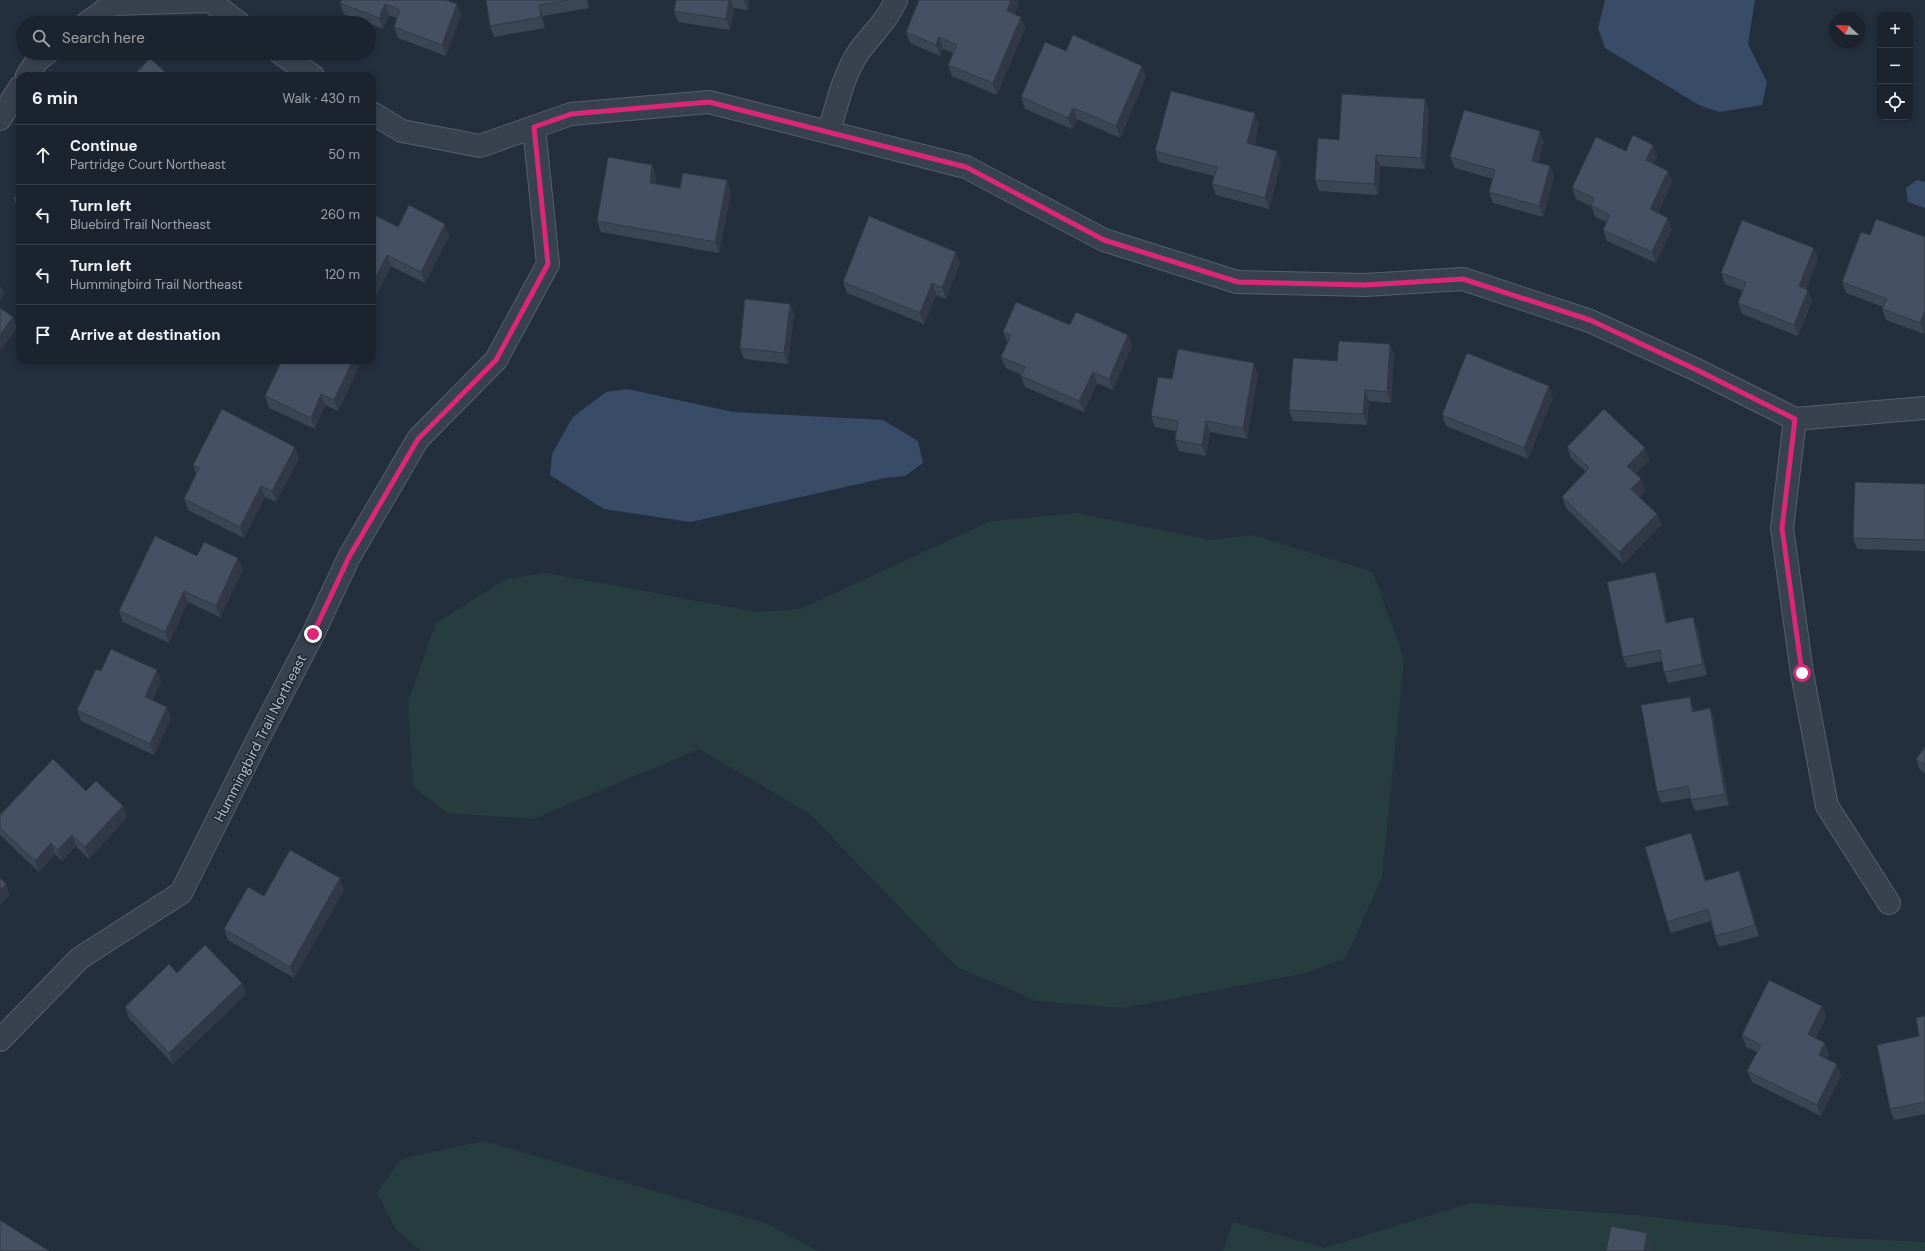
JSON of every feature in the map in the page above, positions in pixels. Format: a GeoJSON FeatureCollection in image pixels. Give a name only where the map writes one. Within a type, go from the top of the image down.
{"type":"FeatureCollection","features":[{"type":"Feature","properties":{"kind":"street"},"geometry":{"type":"LineString","coordinates":[[829,132],[842,86],[858,53],[879,29],[896,0]]}},
{"type":"Feature","properties":{"kind":"street"},"geometry":{"type":"LineString","coordinates":[[97,16],[113,4],[210,1],[230,16]]}},
{"type":"Feature","properties":{"kind":"street"},"geometry":{"type":"LineString","coordinates":[[29,72],[37,60]]}},
{"type":"Feature","properties":{"kind":"street"},"geometry":{"type":"LineString","coordinates":[[290,60],[307,72]]}},
{"type":"Feature","properties":{"kind":"street"},"geometry":{"type":"LineString","coordinates":[[0,119],[16,93]]}},
{"type":"Feature","properties":{"kind":"street"},"geometry":{"type":"LineString","coordinates":[[376,115],[402,131],[480,146],[571,114],[709,102],[966,167],[1104,240],[1238,282],[1365,285],[1463,279],[1590,320],[1695,369],[1795,419],[1925,408]]}},
{"type":"Feature","properties":{"kind":"street","name":"Hummingbird Trail Northeast"},"geometry":{"type":"LineString","coordinates":[[0,1040],[80,958],[181,893],[256,743],[313,634],[349,557],[418,439],[496,360],[548,264],[534,127]]}},
{"type":"Feature","properties":{"kind":"street"},"geometry":{"type":"LineString","coordinates":[[1795,419],[1782,528],[1802,673],[1826,806],[1889,903]]}},
{"type":"Feature","properties":{"kind":"green space"},"geometry":{"type":"Polygon","coordinates":[[[1076,513],[1210,540],[1253,535],[1373,572],[1404,659],[1382,877],[1346,958],[1305,973],[1124,1008],[1037,1001],[957,967],[810,814],[699,749],[533,819],[448,813],[413,787],[408,701],[436,623],[506,579],[547,573],[757,612],[800,609],[991,521],[1076,513]]]}},
{"type":"Feature","properties":{"kind":"green space"},"geometry":{"type":"Polygon","coordinates":[[[484,1141],[767,1224],[818,1251],[421,1251],[396,1230],[377,1193],[401,1159],[484,1141]]]}},
{"type":"Feature","properties":{"kind":"green space"},"geometry":{"type":"Polygon","coordinates":[[[1471,1203],[1634,1215],[1827,1237],[1925,1242],[1925,1251],[1223,1251],[1233,1222],[1324,1248],[1471,1203]]]}},
{"type":"Feature","properties":{"kind":"water"},"geometry":{"type":"Polygon","coordinates":[[[1605,0],[1755,0],[1748,44],[1767,82],[1762,105],[1719,112],[1699,105],[1605,48],[1598,28],[1605,0]]]}},
{"type":"Feature","properties":{"kind":"water"},"geometry":{"type":"Polygon","coordinates":[[[1917,180],[1925,182],[1925,208],[1908,202],[1906,188],[1917,180]]]}},
{"type":"Feature","properties":{"kind":"water"},"geometry":{"type":"Polygon","coordinates":[[[627,389],[733,412],[883,420],[918,441],[923,463],[905,476],[885,478],[690,522],[604,509],[550,475],[552,454],[573,417],[606,392],[627,389]]]}},
{"type":"Feature","properties":{"kind":"building"},"geometry":{"type":"Polygon","coordinates":[[[342,0],[446,0],[457,4],[442,45],[394,27],[400,10],[385,4],[379,18],[340,3],[342,0]]]}},
{"type":"Feature","properties":{"kind":"building"},"geometry":{"type":"Polygon","coordinates":[[[486,0],[569,0],[539,5],[541,17],[490,26],[486,0]]]}},
{"type":"Feature","properties":{"kind":"building"},"geometry":{"type":"Polygon","coordinates":[[[676,0],[729,0],[726,19],[674,11],[676,0]]]}},
{"type":"Feature","properties":{"kind":"building"},"geometry":{"type":"Polygon","coordinates":[[[919,0],[1011,0],[1007,11],[1021,17],[993,83],[948,65],[957,45],[939,37],[936,45],[906,32],[919,0]]]}},
{"type":"Feature","properties":{"kind":"building"},"geometry":{"type":"Polygon","coordinates":[[[1073,35],[1142,66],[1116,126],[1073,108],[1068,118],[1021,97],[1045,42],[1066,51],[1073,35]]]}},
{"type":"Feature","properties":{"kind":"building"},"geometry":{"type":"Polygon","coordinates":[[[148,60],[152,60],[165,72],[137,72],[148,60]]]}},
{"type":"Feature","properties":{"kind":"building"},"geometry":{"type":"Polygon","coordinates":[[[1171,91],[1255,113],[1247,143],[1277,151],[1265,198],[1212,184],[1217,167],[1155,151],[1171,91]]]}},
{"type":"Feature","properties":{"kind":"building"},"geometry":{"type":"Polygon","coordinates":[[[1342,94],[1425,99],[1421,158],[1376,155],[1374,184],[1315,180],[1318,138],[1339,140],[1342,94]]]}},
{"type":"Feature","properties":{"kind":"building"},"geometry":{"type":"Polygon","coordinates":[[[1464,110],[1540,131],[1532,161],[1550,166],[1539,206],[1489,192],[1495,170],[1450,157],[1464,110]]]}},
{"type":"Feature","properties":{"kind":"building"},"geometry":{"type":"Polygon","coordinates":[[[1633,135],[1653,145],[1646,160],[1668,171],[1650,209],[1668,218],[1652,252],[1603,230],[1610,215],[1591,206],[1594,198],[1572,188],[1596,137],[1626,151],[1633,135]]]}},
{"type":"Feature","properties":{"kind":"building"},"geometry":{"type":"Polygon","coordinates":[[[608,157],[652,165],[650,183],[680,188],[683,173],[727,180],[715,242],[597,221],[608,157]]]}},
{"type":"Feature","properties":{"kind":"building"},"geometry":{"type":"Polygon","coordinates":[[[409,205],[445,224],[421,272],[387,255],[376,277],[376,216],[398,227],[409,205]]]}},
{"type":"Feature","properties":{"kind":"building"},"geometry":{"type":"Polygon","coordinates":[[[869,216],[956,252],[942,288],[932,283],[920,313],[843,282],[869,216]]]}},
{"type":"Feature","properties":{"kind":"building"},"geometry":{"type":"Polygon","coordinates":[[[1876,219],[1925,237],[1925,311],[1920,323],[1882,309],[1887,299],[1842,282],[1861,232],[1870,235],[1876,219]]]}},
{"type":"Feature","properties":{"kind":"building"},"geometry":{"type":"Polygon","coordinates":[[[1742,220],[1814,248],[1799,286],[1808,290],[1794,325],[1738,303],[1746,282],[1721,273],[1742,220]]]}},
{"type":"Feature","properties":{"kind":"building"},"geometry":{"type":"Polygon","coordinates":[[[745,299],[790,304],[784,353],[740,348],[745,299]]]}},
{"type":"Feature","properties":{"kind":"building"},"geometry":{"type":"Polygon","coordinates":[[[1016,302],[1070,325],[1076,312],[1128,335],[1109,379],[1093,372],[1079,401],[1021,376],[1025,367],[1001,357],[1011,335],[1003,332],[1016,302]]]}},
{"type":"Feature","properties":{"kind":"building"},"geometry":{"type":"Polygon","coordinates":[[[0,308],[13,317],[0,335],[0,308]]]}},
{"type":"Feature","properties":{"kind":"building"},"geometry":{"type":"Polygon","coordinates":[[[1339,341],[1390,344],[1387,392],[1365,390],[1363,414],[1289,410],[1293,358],[1337,361],[1339,341]]]}},
{"type":"Feature","properties":{"kind":"building"},"geometry":{"type":"Polygon","coordinates":[[[1178,349],[1254,363],[1243,428],[1206,421],[1202,445],[1175,440],[1178,421],[1151,416],[1158,377],[1172,379],[1178,349]]]}},
{"type":"Feature","properties":{"kind":"building"},"geometry":{"type":"Polygon","coordinates":[[[1467,353],[1549,386],[1524,448],[1442,415],[1467,353]]]}},
{"type":"Feature","properties":{"kind":"building"},"geometry":{"type":"Polygon","coordinates":[[[280,364],[351,364],[334,400],[321,394],[311,418],[265,396],[280,364]]]}},
{"type":"Feature","properties":{"kind":"building"},"geometry":{"type":"Polygon","coordinates":[[[222,409],[295,447],[272,491],[261,486],[240,527],[184,499],[199,468],[193,465],[222,409]]]}},
{"type":"Feature","properties":{"kind":"building"},"geometry":{"type":"Polygon","coordinates":[[[1604,409],[1645,448],[1627,466],[1641,479],[1631,489],[1657,514],[1619,552],[1562,497],[1589,468],[1567,447],[1604,409]]]}},
{"type":"Feature","properties":{"kind":"building"},"geometry":{"type":"Polygon","coordinates":[[[1855,482],[1925,484],[1925,540],[1853,538],[1855,482]]]}},
{"type":"Feature","properties":{"kind":"building"},"geometry":{"type":"Polygon","coordinates":[[[155,536],[197,556],[204,542],[238,558],[216,606],[184,591],[165,632],[119,611],[155,536]]]}},
{"type":"Feature","properties":{"kind":"building"},"geometry":{"type":"Polygon","coordinates":[[[1655,572],[1666,623],[1693,617],[1703,664],[1664,672],[1660,650],[1623,657],[1607,582],[1655,572]]]}},
{"type":"Feature","properties":{"kind":"building"},"geometry":{"type":"Polygon","coordinates":[[[111,649],[157,670],[145,697],[167,707],[150,744],[77,710],[96,669],[101,671],[111,649]]]}},
{"type":"Feature","properties":{"kind":"building"},"geometry":{"type":"Polygon","coordinates":[[[1690,697],[1692,712],[1710,708],[1725,794],[1691,800],[1688,786],[1657,792],[1641,705],[1690,697]]]}},
{"type":"Feature","properties":{"kind":"building"},"geometry":{"type":"Polygon","coordinates":[[[1925,747],[1925,765],[1916,759],[1925,747]]]}},
{"type":"Feature","properties":{"kind":"building"},"geometry":{"type":"Polygon","coordinates":[[[53,759],[86,791],[96,781],[123,806],[85,847],[72,835],[58,850],[51,843],[35,861],[0,828],[0,815],[53,759]]]}},
{"type":"Feature","properties":{"kind":"building"},"geometry":{"type":"Polygon","coordinates":[[[1691,833],[1705,881],[1739,871],[1755,925],[1715,936],[1708,909],[1667,922],[1645,847],[1691,833]]]}},
{"type":"Feature","properties":{"kind":"building"},"geometry":{"type":"Polygon","coordinates":[[[290,850],[340,878],[290,967],[224,929],[248,887],[264,896],[290,850]]]}},
{"type":"Feature","properties":{"kind":"building"},"geometry":{"type":"Polygon","coordinates":[[[0,878],[6,884],[0,890],[0,878]]]}},
{"type":"Feature","properties":{"kind":"building"},"geometry":{"type":"Polygon","coordinates":[[[205,945],[242,983],[169,1053],[125,1007],[169,964],[177,973],[205,945]]]}},
{"type":"Feature","properties":{"kind":"building"},"geometry":{"type":"Polygon","coordinates":[[[1769,980],[1822,1006],[1808,1034],[1825,1043],[1819,1055],[1837,1064],[1817,1105],[1747,1071],[1761,1045],[1742,1035],[1769,980]]]}},
{"type":"Feature","properties":{"kind":"building"},"geometry":{"type":"Polygon","coordinates":[[[1925,1016],[1925,1102],[1890,1109],[1877,1045],[1919,1036],[1916,1018],[1925,1016]]]}},
{"type":"Feature","properties":{"kind":"building"},"geometry":{"type":"Polygon","coordinates":[[[0,1220],[49,1251],[0,1251],[0,1220]]]}},
{"type":"Feature","properties":{"kind":"building"},"geometry":{"type":"Polygon","coordinates":[[[1611,1226],[1647,1233],[1644,1251],[1606,1251],[1611,1226]]]}},
{"type":"Feature","properties":{"kind":"route"},"geometry":{"type":"LineString","coordinates":[[313,634],[349,557],[418,439],[496,360],[548,264],[534,127],[571,114],[709,102],[966,167],[1104,240],[1238,282],[1365,285],[1463,279],[1590,320],[1695,369],[1795,419],[1782,528],[1802,673]]}}]}
